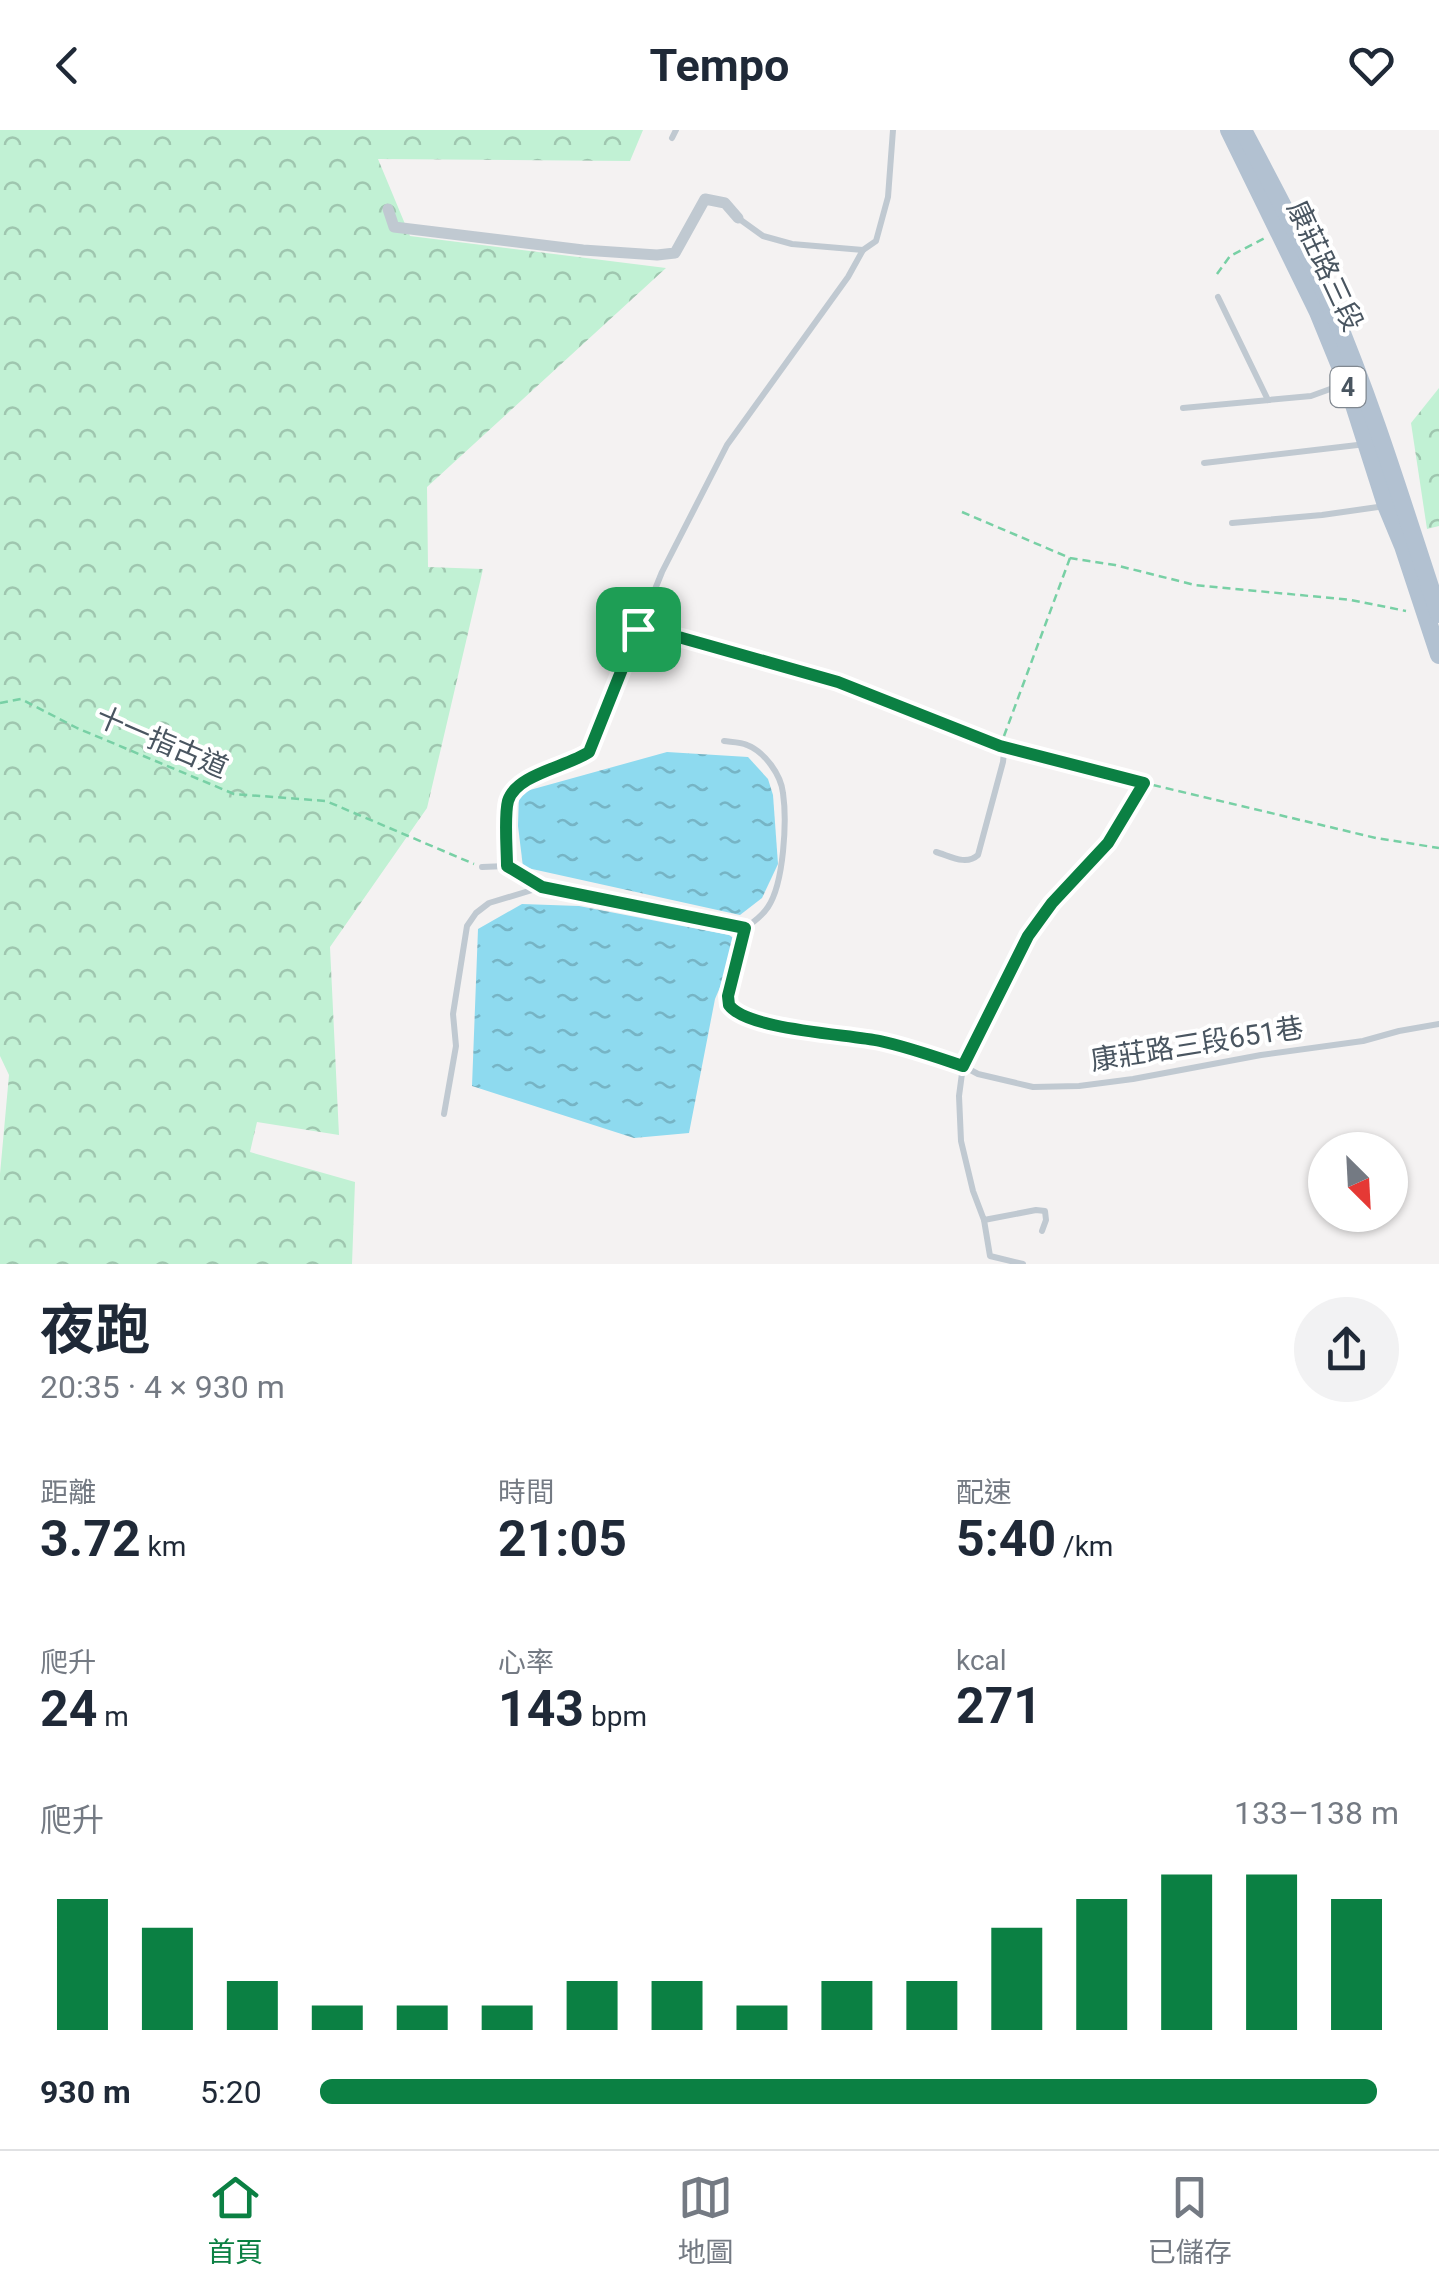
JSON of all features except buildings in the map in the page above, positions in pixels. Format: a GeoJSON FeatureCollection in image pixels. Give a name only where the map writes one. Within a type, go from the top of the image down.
{"type":"FeatureCollection","features":[{"type":"Feature","properties":{"kind":"main road","name":"康莊路三段"},"geometry":{"type":"LineString","coordinates":[[1229,130],[1353,380],[1386,506],[1432,614]]}},
{"type":"Feature","properties":{"kind":"main road","name":"康莊路三段"},"geometry":{"type":"LineString","coordinates":[[1243,130],[1324,291],[1432,614],[1439,655]]}},
{"type":"Feature","properties":{"kind":"street"},"geometry":{"type":"LineString","coordinates":[[388,209],[394,227],[657,255],[675,252],[704,199],[725,203],[738,218]]}},
{"type":"Feature","properties":{"kind":"lane"},"geometry":{"type":"LineString","coordinates":[[507,866],[508,801],[520,783],[589,752],[662,572],[728,445],[848,277],[863,250],[876,241],[888,197],[893,130]]}},
{"type":"Feature","properties":{"kind":"lane"},"geometry":{"type":"LineString","coordinates":[[738,218],[764,236],[792,244],[863,250]]}},
{"type":"Feature","properties":{"kind":"lane"},"geometry":{"type":"LineString","coordinates":[[1218,297],[1268,400]]}},
{"type":"Feature","properties":{"kind":"lane"},"geometry":{"type":"LineString","coordinates":[[1183,408],[1311,396],[1353,380]]}},
{"type":"Feature","properties":{"kind":"lane"},"geometry":{"type":"LineString","coordinates":[[1204,463],[1367,444]]}},
{"type":"Feature","properties":{"kind":"lane"},"geometry":{"type":"LineString","coordinates":[[1232,524],[1386,506]]}},
{"type":"Feature","properties":{"kind":"lane"},"geometry":{"type":"LineString","coordinates":[[638,629],[838,682],[1000,746],[1003,762],[978,855],[966,861],[936,852]]}},
{"type":"Feature","properties":{"kind":"lane"},"geometry":{"type":"LineString","coordinates":[[482,867],[507,866],[542,887],[745,928],[769,905],[777,886],[783,852],[783,791],[767,760],[748,745],[724,742]]}},
{"type":"Feature","properties":{"kind":"lane"},"geometry":{"type":"LineString","coordinates":[[1023,1264],[990,1256],[961,1141],[959,1096],[963,1066],[1028,936],[1052,903],[1108,843],[1144,783]]}},
{"type":"Feature","properties":{"kind":"lane"},"geometry":{"type":"LineString","coordinates":[[444,1114],[456,1046],[453,1014],[468,926],[489,903],[542,887]]}},
{"type":"Feature","properties":{"kind":"lane","name":"康莊路三段651巷"},"geometry":{"type":"LineString","coordinates":[[745,928],[728,996],[729,1005],[738,1014],[782,1027],[880,1041],[978,1074],[1032,1086],[1079,1086],[1134,1079],[1261,1054],[1363,1041],[1439,1024]]}},
{"type":"Feature","properties":{"kind":"lane"},"geometry":{"type":"LineString","coordinates":[[984,1220],[1036,1210],[1045,1212],[1042,1231]]}},
{"type":"Feature","properties":{"kind":"path"},"geometry":{"type":"LineString","coordinates":[[1217,274],[1230,256],[1280,230]]}},
{"type":"Feature","properties":{"kind":"path"},"geometry":{"type":"LineString","coordinates":[[962,512],[1070,558],[1195,585],[1352,600],[1432,614]]}},
{"type":"Feature","properties":{"kind":"path"},"geometry":{"type":"LineString","coordinates":[[1070,558],[1000,746],[1376,838],[1439,848]]}},
{"type":"Feature","properties":{"kind":"path","name":"十一指古道"},"geometry":{"type":"LineString","coordinates":[[0,703],[21,698],[77,728],[234,794],[326,801],[482,867]]}},
{"type":"Feature","properties":{"kind":"green space"},"geometry":{"type":"Polygon","coordinates":[[[0,130],[643,130],[630,161],[378,159],[410,236],[666,268],[427,487],[428,567],[483,569],[427,808],[330,947],[339,1135],[257,1122],[250,1152],[355,1182],[352,1264],[0,1264],[0,1174],[9,1075],[0,1056],[0,130]]]}},
{"type":"Feature","properties":{"kind":"green space"},"geometry":{"type":"Polygon","coordinates":[[[1439,388],[1439,526],[1427,529],[1411,423],[1439,388]]]}},
{"type":"Feature","properties":{"kind":"water"},"geometry":{"type":"Polygon","coordinates":[[[667,752],[748,757],[768,779],[773,795],[778,864],[762,898],[740,915],[523,867],[519,793],[667,752]]]}},
{"type":"Feature","properties":{"kind":"water"},"geometry":{"type":"Polygon","coordinates":[[[522,904],[579,906],[729,935],[739,942],[715,999],[689,1133],[634,1138],[472,1086],[478,929],[522,904]]]}},
{"type":"Feature","properties":{"kind":"route"},"geometry":{"type":"LineString","coordinates":[[638,629],[838,682],[1000,746],[1144,783],[1108,843],[1052,903],[1028,936],[963,1066],[880,1041],[782,1027],[738,1014],[729,1005],[728,996],[745,928],[542,887],[507,866],[508,801],[520,783],[589,752],[638,629]]}}]}
